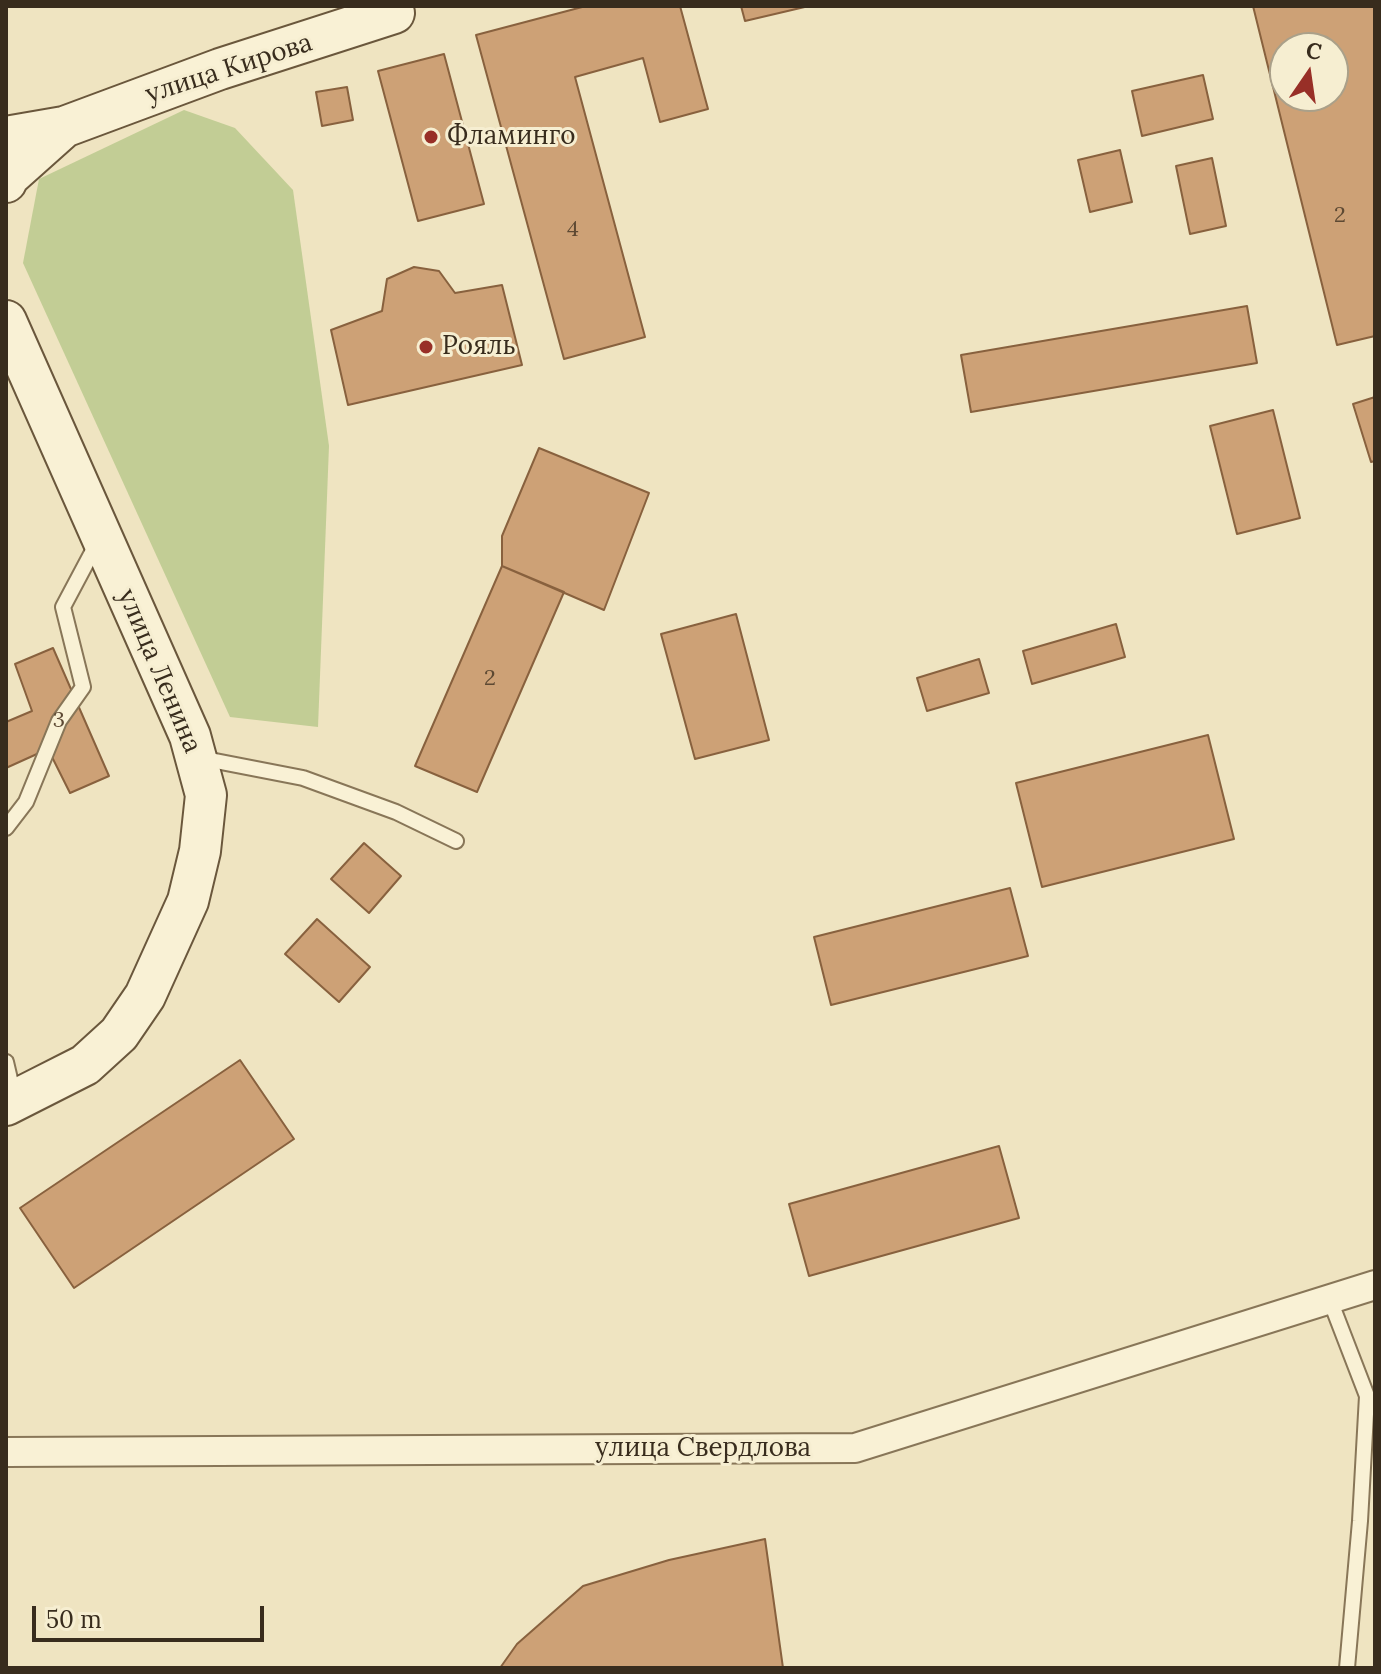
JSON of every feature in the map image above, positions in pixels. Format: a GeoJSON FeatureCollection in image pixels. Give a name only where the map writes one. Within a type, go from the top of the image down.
{"type":"FeatureCollection","features":[{"type":"Feature","properties":{"kind":"main road","name":"улица Кирова"},"geometry":{"type":"LineString","coordinates":[[6,137],[64,127],[393,10]]}},
{"type":"Feature","properties":{"kind":"main road","name":"улица Кирова"},"geometry":{"type":"LineString","coordinates":[[6,182],[64,127]]}},
{"type":"Feature","properties":{"kind":"main road","name":"улица Ленина"},"geometry":{"type":"LineString","coordinates":[[6,321],[190,736],[206,795],[200,851],[188,901],[145,996],[119,1034],[85,1065],[10,1103]]}},
{"type":"Feature","properties":{"kind":"street","name":"улица Свердлова"},"geometry":{"type":"LineString","coordinates":[[6,1452],[855,1448],[1375,1285]]}},
{"type":"Feature","properties":{"kind":"lane"},"geometry":{"type":"LineString","coordinates":[[6,828],[26,802],[59,721],[83,687],[63,607],[101,535]]}},
{"type":"Feature","properties":{"kind":"lane"},"geometry":{"type":"LineString","coordinates":[[195,757],[303,778],[396,812],[456,841]]}},
{"type":"Feature","properties":{"kind":"lane"},"geometry":{"type":"LineString","coordinates":[[6,1062],[10,1103]]}},
{"type":"Feature","properties":{"kind":"lane"},"geometry":{"type":"LineString","coordinates":[[1330,1300],[1367,1396],[1347,1668]]}},
{"type":"Feature","properties":{"kind":"green space"},"geometry":{"type":"Polygon","coordinates":[[[184,110],[235,128],[293,190],[329,446],[318,727],[230,717],[23,263],[39,179],[184,110]]]}},
{"type":"Feature","properties":{"kind":"building"},"geometry":{"type":"Polygon","coordinates":[[[586,6],[680,6],[708,109],[660,122],[643,58],[575,77],[645,337],[564,359],[476,35],[586,6]]]}},
{"type":"Feature","properties":{"kind":"building"},"geometry":{"type":"Polygon","coordinates":[[[741,6],[809,6],[745,21],[741,6]]]}},
{"type":"Feature","properties":{"kind":"building"},"geometry":{"type":"Polygon","coordinates":[[[1253,6],[1375,6],[1375,336],[1337,345],[1279,112],[1349,112],[1349,32],[1269,32],[1269,71],[1253,6]]]}},
{"type":"Feature","properties":{"kind":"building","name":"Фламинго"},"geometry":{"type":"Polygon","coordinates":[[[444,54],[484,204],[418,221],[378,71],[444,54]]]}},
{"type":"Feature","properties":{"kind":"building"},"geometry":{"type":"Polygon","coordinates":[[[1203,75],[1213,119],[1142,136],[1132,91],[1203,75]]]}},
{"type":"Feature","properties":{"kind":"building"},"geometry":{"type":"Polygon","coordinates":[[[347,87],[353,120],[322,126],[316,92],[347,87]]]}},
{"type":"Feature","properties":{"kind":"building"},"geometry":{"type":"Polygon","coordinates":[[[1120,150],[1132,202],[1090,212],[1078,160],[1120,150]]]}},
{"type":"Feature","properties":{"kind":"building"},"geometry":{"type":"Polygon","coordinates":[[[1212,158],[1226,226],[1190,234],[1176,166],[1212,158]]]}},
{"type":"Feature","properties":{"kind":"building","name":"Рояль"},"geometry":{"type":"Polygon","coordinates":[[[414,267],[439,271],[455,293],[502,285],[522,365],[348,405],[331,330],[382,311],[387,279],[414,267]]]}},
{"type":"Feature","properties":{"kind":"building"},"geometry":{"type":"Polygon","coordinates":[[[1247,306],[1257,363],[971,412],[961,355],[1247,306]]]}},
{"type":"Feature","properties":{"kind":"building"},"geometry":{"type":"Polygon","coordinates":[[[1375,397],[1375,461],[1371,462],[1353,404],[1375,397]]]}},
{"type":"Feature","properties":{"kind":"building"},"geometry":{"type":"Polygon","coordinates":[[[1273,410],[1300,518],[1237,534],[1210,426],[1273,410]]]}},
{"type":"Feature","properties":{"kind":"building"},"geometry":{"type":"Polygon","coordinates":[[[539,448],[649,493],[604,610],[502,566],[502,536],[539,448]]]}},
{"type":"Feature","properties":{"kind":"building"},"geometry":{"type":"Polygon","coordinates":[[[502,566],[564,592],[477,792],[415,766],[502,566]]]}},
{"type":"Feature","properties":{"kind":"building"},"geometry":{"type":"Polygon","coordinates":[[[736,614],[769,740],[695,759],[661,634],[736,614]]]}},
{"type":"Feature","properties":{"kind":"building"},"geometry":{"type":"Polygon","coordinates":[[[1116,624],[1125,657],[1032,684],[1023,651],[1116,624]]]}},
{"type":"Feature","properties":{"kind":"building"},"geometry":{"type":"Polygon","coordinates":[[[53,648],[109,776],[70,793],[48,749],[6,768],[6,722],[32,711],[15,664],[53,648]]]}},
{"type":"Feature","properties":{"kind":"building"},"geometry":{"type":"Polygon","coordinates":[[[979,659],[989,693],[927,711],[917,678],[979,659]]]}},
{"type":"Feature","properties":{"kind":"building"},"geometry":{"type":"Polygon","coordinates":[[[1208,735],[1234,839],[1042,887],[1016,783],[1208,735]]]}},
{"type":"Feature","properties":{"kind":"building"},"geometry":{"type":"Polygon","coordinates":[[[364,843],[401,876],[369,913],[331,879],[364,843]]]}},
{"type":"Feature","properties":{"kind":"building"},"geometry":{"type":"Polygon","coordinates":[[[1010,888],[1028,956],[831,1005],[814,937],[1010,888]]]}},
{"type":"Feature","properties":{"kind":"building"},"geometry":{"type":"Polygon","coordinates":[[[317,919],[370,967],[339,1002],[285,954],[317,919]]]}},
{"type":"Feature","properties":{"kind":"building"},"geometry":{"type":"Polygon","coordinates":[[[240,1060],[294,1139],[74,1288],[20,1208],[240,1060]]]}},
{"type":"Feature","properties":{"kind":"building"},"geometry":{"type":"Polygon","coordinates":[[[999,1146],[1019,1218],[809,1276],[789,1204],[999,1146]]]}},
{"type":"Feature","properties":{"kind":"building"},"geometry":{"type":"Polygon","coordinates":[[[765,1539],[783,1668],[500,1668],[517,1644],[583,1586],[669,1560],[765,1539]]]}},
{"type":"Feature","properties":{"kind":"place","name":"Фламинго"},"geometry":{"type":"Point","coordinates":[431,137]}},
{"type":"Feature","properties":{"kind":"place","name":"Рояль"},"geometry":{"type":"Point","coordinates":[426,347]}}]}
